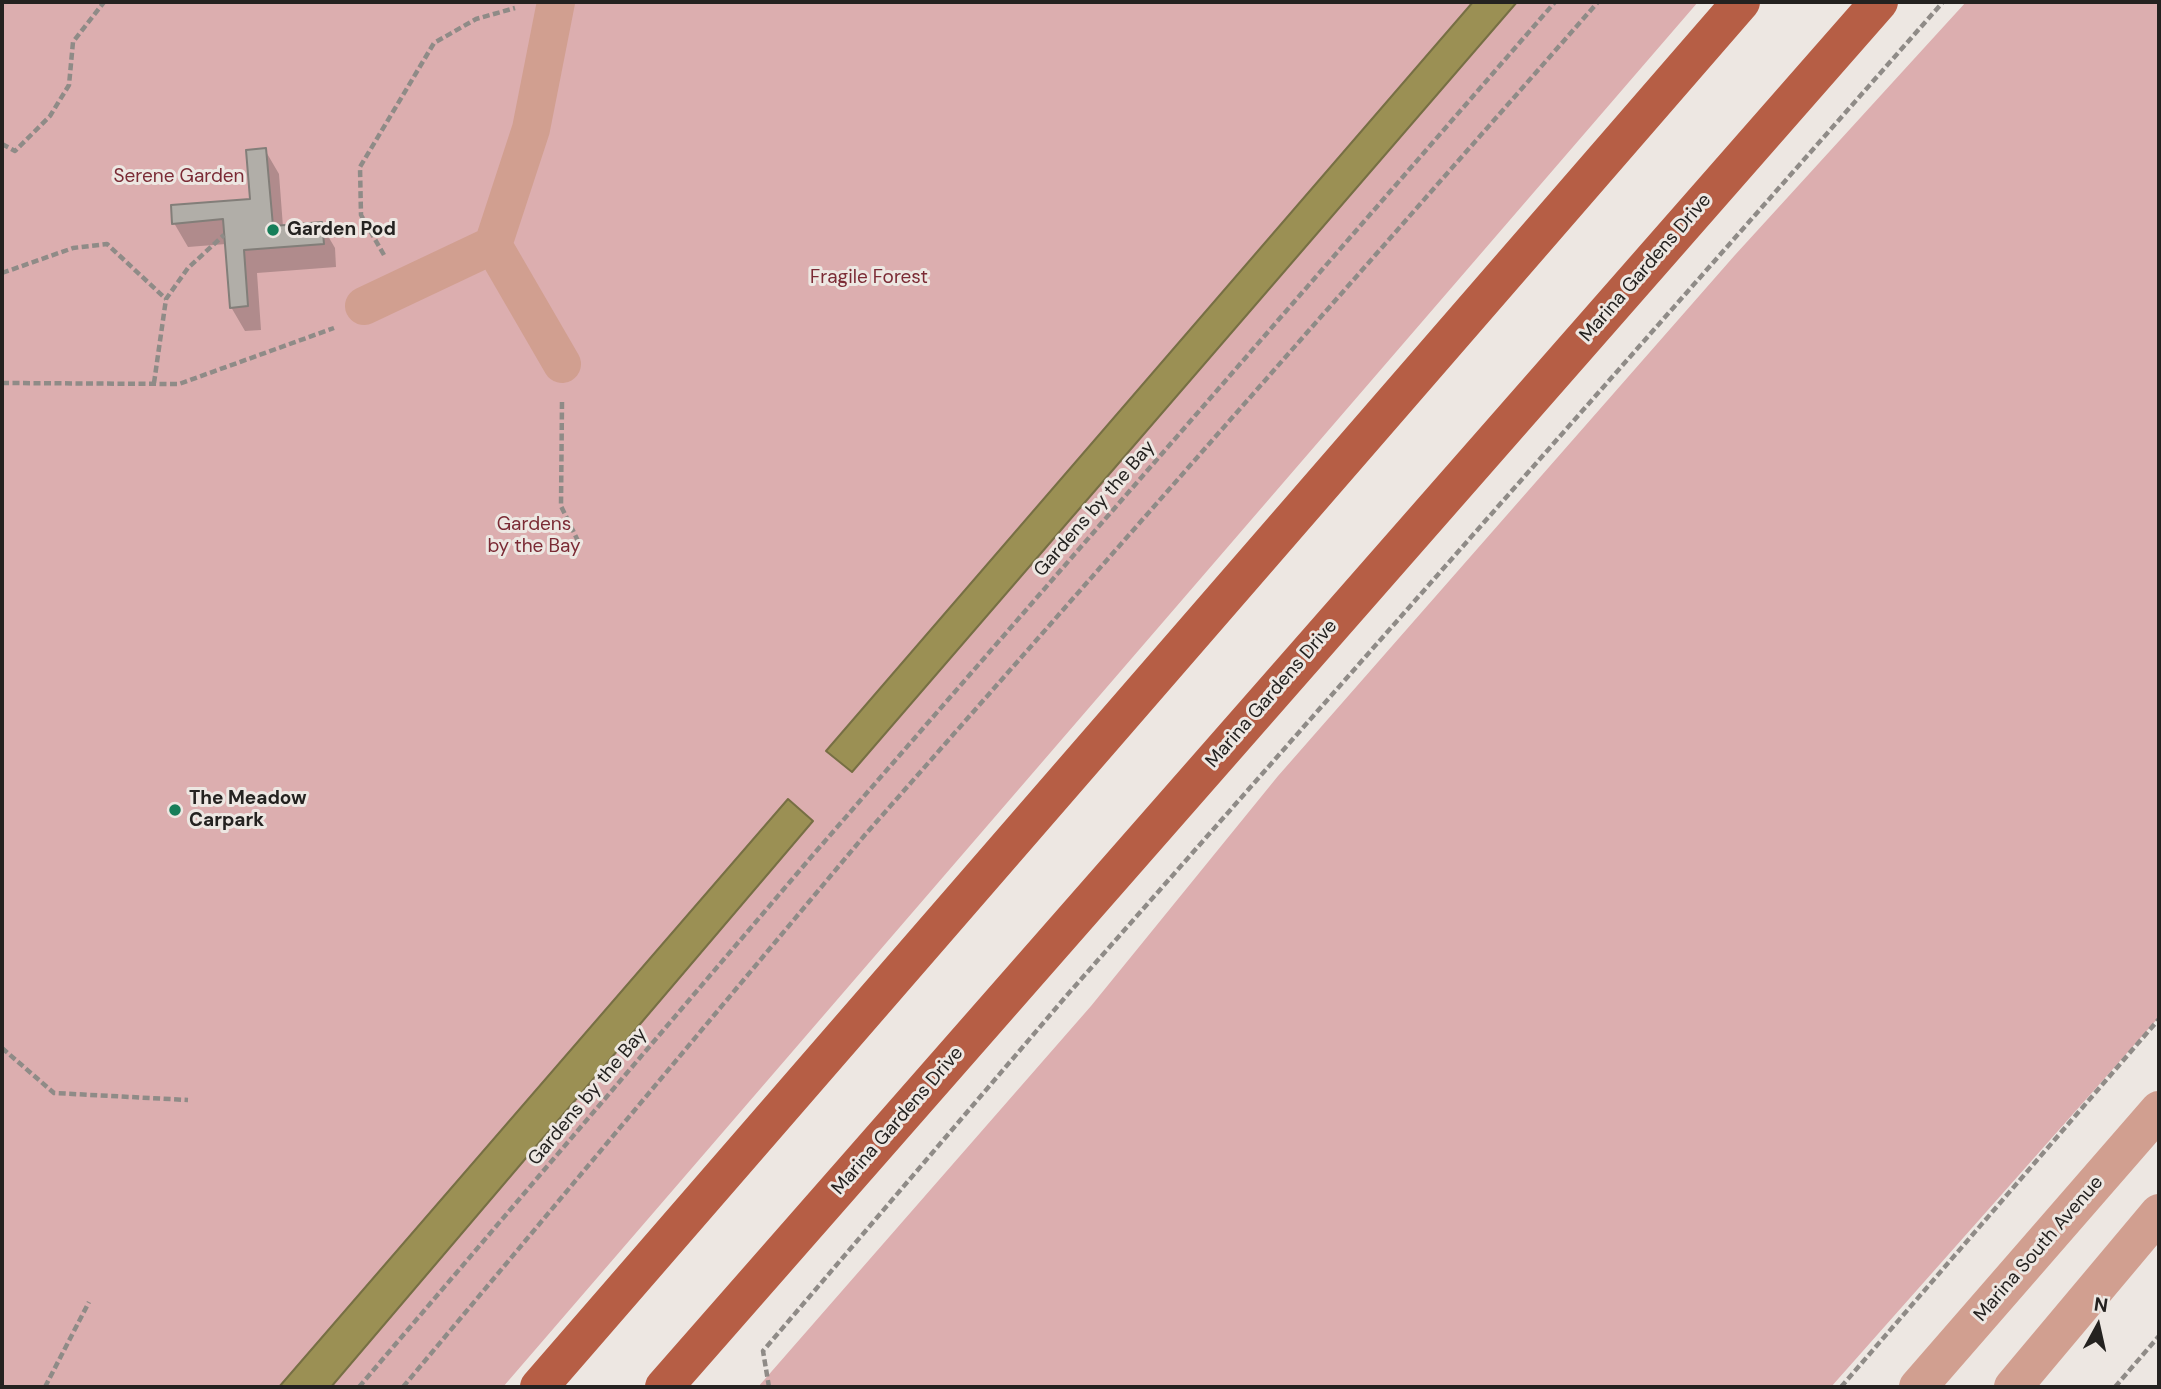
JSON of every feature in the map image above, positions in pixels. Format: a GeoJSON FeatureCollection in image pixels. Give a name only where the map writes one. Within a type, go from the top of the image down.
{"type":"FeatureCollection","features":[{"type":"Feature","properties":{"kind":"main road"},"geometry":{"type":"LineString","coordinates":[[538,1387],[1741,2]]}},
{"type":"Feature","properties":{"kind":"main road","name":"Marina Gardens Drive"},"geometry":{"type":"LineString","coordinates":[[664,1387],[1879,2]]}},
{"type":"Feature","properties":{"kind":"street"},"geometry":{"type":"LineString","coordinates":[[364,306],[493,245],[531,129],[542,3]]}},
{"type":"Feature","properties":{"kind":"street"},"geometry":{"type":"LineString","coordinates":[[493,245],[562,363]]}},
{"type":"Feature","properties":{"kind":"street","name":"Marina South Avenue"},"geometry":{"type":"LineString","coordinates":[[1918,1387],[2159,1110]]}},
{"type":"Feature","properties":{"kind":"street"},"geometry":{"type":"LineString","coordinates":[[2014,1387],[2159,1213]]}},
{"type":"Feature","properties":{"kind":"path"},"geometry":{"type":"LineString","coordinates":[[2,144],[15,151],[50,116],[69,85],[73,42],[104,2]]}},
{"type":"Feature","properties":{"kind":"path","name":"Gardens by the Bay"},"geometry":{"type":"LineString","coordinates":[[359,1387],[828,838],[1555,2]]}},
{"type":"Feature","properties":{"kind":"path"},"geometry":{"type":"LineString","coordinates":[[403,1387],[864,836],[1598,2]]}},
{"type":"Feature","properties":{"kind":"path"},"geometry":{"type":"LineString","coordinates":[[769,1387],[763,1351],[1086,973],[1942,2]]}},
{"type":"Feature","properties":{"kind":"path"},"geometry":{"type":"LineString","coordinates":[[407,286],[393,271],[361,215],[360,167],[434,43],[476,19],[542,3]]}},
{"type":"Feature","properties":{"kind":"path"},"geometry":{"type":"LineString","coordinates":[[154,383],[166,299],[188,268],[224,235]]}},
{"type":"Feature","properties":{"kind":"path"},"geometry":{"type":"LineString","coordinates":[[2,272],[73,248],[107,244],[166,299]]}},
{"type":"Feature","properties":{"kind":"path"},"geometry":{"type":"LineString","coordinates":[[2,383],[179,384],[335,328],[364,306]]}},
{"type":"Feature","properties":{"kind":"path"},"geometry":{"type":"LineString","coordinates":[[562,363],[561,506],[578,541]]}},
{"type":"Feature","properties":{"kind":"path"},"geometry":{"type":"LineString","coordinates":[[1841,1387],[2159,1019]]}},
{"type":"Feature","properties":{"kind":"path"},"geometry":{"type":"LineString","coordinates":[[2,1048],[54,1093],[188,1100]]}},
{"type":"Feature","properties":{"kind":"path"},"geometry":{"type":"LineString","coordinates":[[45,1387],[89,1302]]}},
{"type":"Feature","properties":{"kind":"path"},"geometry":{"type":"LineString","coordinates":[[2115,1387],[2159,1336]]}},
{"type":"Feature","properties":{"kind":"green space","name":"Gardens by the Bay"},"geometry":{"type":"Polygon","coordinates":[[[2,2],[1698,2],[503,1387],[2,1387],[2,2]]]}},
{"type":"Feature","properties":{"kind":"green space"},"geometry":{"type":"Polygon","coordinates":[[[1966,2],[2159,2],[2159,1017],[1831,1387],[758,1387],[1091,1006],[1278,776],[1735,255],[1966,2]]]}},
{"type":"Feature","properties":{"kind":"shaded area"},"geometry":{"type":"Polygon","coordinates":[[[1473,2],[1517,2],[852,772],[826,751],[1473,2]]]}},
{"type":"Feature","properties":{"kind":"shaded area"},"geometry":{"type":"Polygon","coordinates":[[[788,799],[813,821],[331,1387],[279,1387],[788,799]]]}},
{"type":"Feature","properties":{"kind":"building","name":"Garden Pod"},"geometry":{"type":"Polygon","coordinates":[[[266,148],[273,226],[322,222],[324,244],[244,250],[248,306],[230,308],[223,219],[172,224],[171,205],[250,199],[246,150],[266,148]]]}},
{"type":"Feature","properties":{"kind":"place","name":"Garden Pod"},"geometry":{"type":"Point","coordinates":[273,230]}},
{"type":"Feature","properties":{"kind":"place","name":"The Meadow Carpark"},"geometry":{"type":"Point","coordinates":[175,810]}},
{"type":"Feature","properties":{"kind":"park label","name":"Serene Garden"},"geometry":{"type":"Point","coordinates":[179,177]}},
{"type":"Feature","properties":{"kind":"park label","name":"Fragile Forest"},"geometry":{"type":"Point","coordinates":[869,278]}}]}
